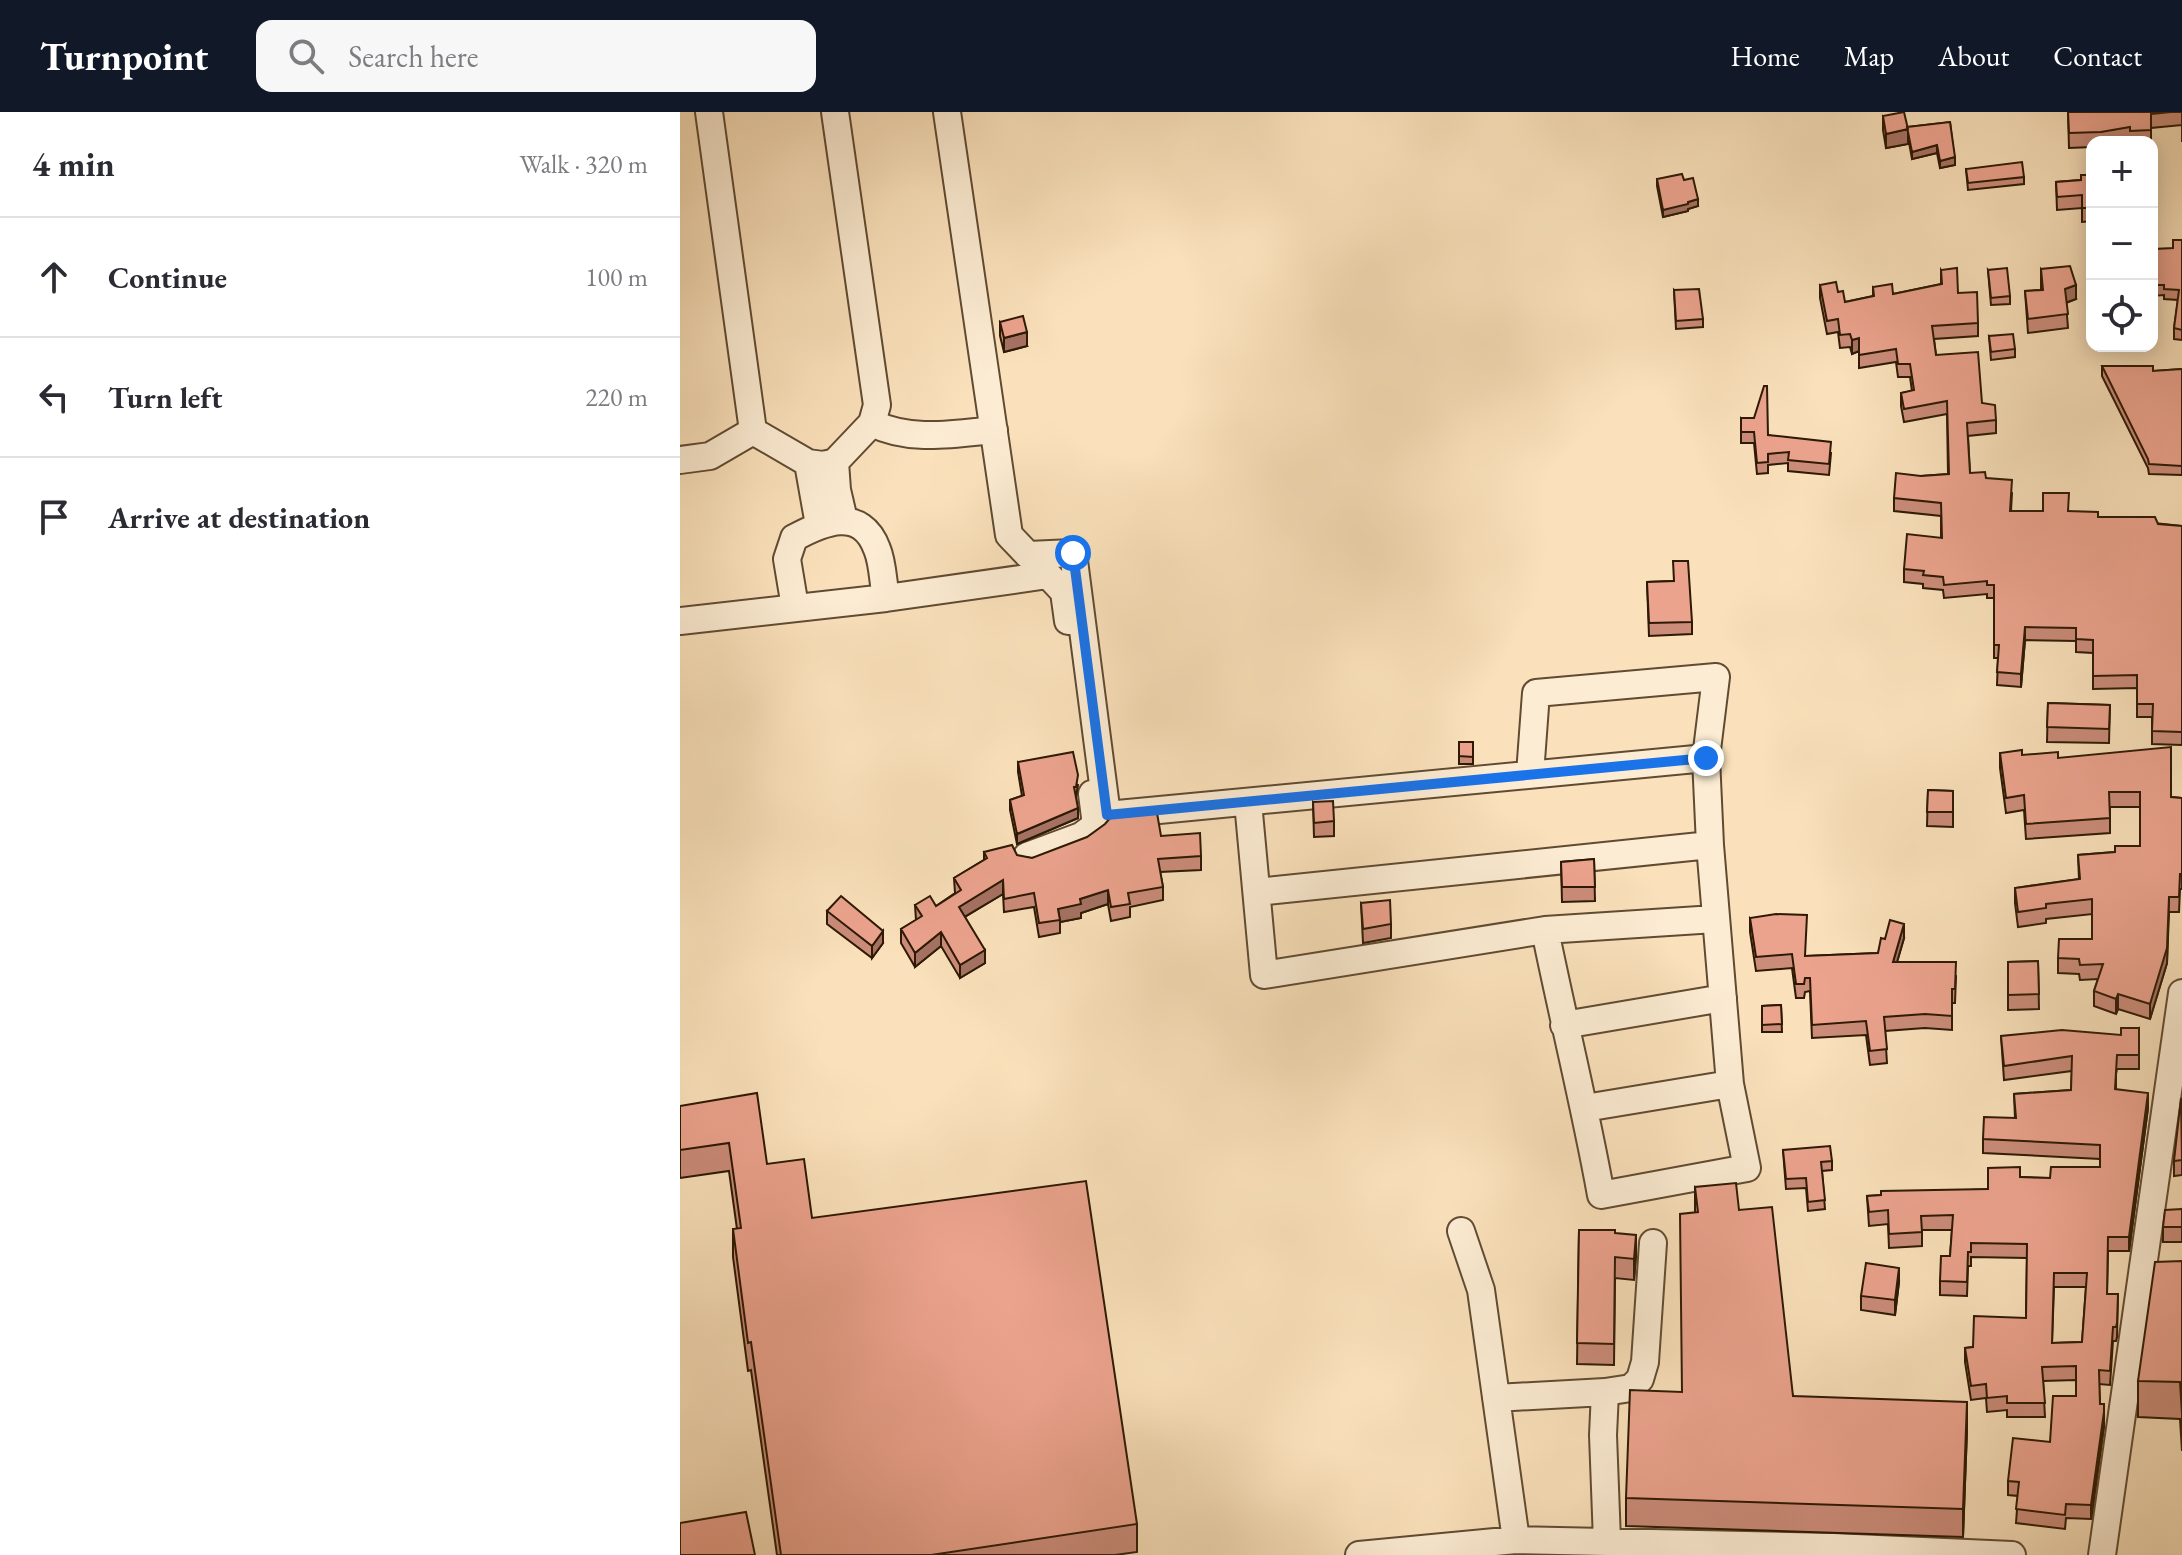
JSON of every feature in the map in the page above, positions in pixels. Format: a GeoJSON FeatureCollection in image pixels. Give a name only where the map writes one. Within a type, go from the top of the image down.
{"type":"FeatureCollection","features":[{"type":"Feature","properties":{"kind":"street"},"geometry":{"type":"LineString","coordinates":[[709,112],[753,431]]}},
{"type":"Feature","properties":{"kind":"street"},"geometry":{"type":"LineString","coordinates":[[753,431],[808,463],[823,465],[835,462],[872,423],[877,405],[835,112]]}},
{"type":"Feature","properties":{"kind":"street"},"geometry":{"type":"LineString","coordinates":[[947,112],[1009,535],[1028,555],[1073,553],[1107,815],[1706,758]]}},
{"type":"Feature","properties":{"kind":"street"},"geometry":{"type":"LineString","coordinates":[[872,423],[893,433],[939,435],[994,430]]}},
{"type":"Feature","properties":{"kind":"street"},"geometry":{"type":"LineString","coordinates":[[680,460],[710,456],[753,431]]}},
{"type":"Feature","properties":{"kind":"street"},"geometry":{"type":"LineString","coordinates":[[832,522],[837,490],[835,462]]}},
{"type":"Feature","properties":{"kind":"street"},"geometry":{"type":"LineString","coordinates":[[808,463],[832,522]]}},
{"type":"Feature","properties":{"kind":"street"},"geometry":{"type":"LineString","coordinates":[[795,607],[787,559],[794,538],[832,522],[865,529],[878,549],[886,598]]}},
{"type":"Feature","properties":{"kind":"street"},"geometry":{"type":"LineString","coordinates":[[680,621],[886,598],[1048,575],[1064,592],[1096,825],[1081,836],[1027,856]]}},
{"type":"Feature","properties":{"kind":"street"},"geometry":{"type":"LineString","coordinates":[[1530,774],[1536,693],[1716,677],[1706,758],[1710,845],[1730,1084],[1747,1168],[1601,1195],[1545,930]]}},
{"type":"Feature","properties":{"kind":"street"},"geometry":{"type":"LineString","coordinates":[[1248,802],[1264,975],[1545,930],[1715,919]]}},
{"type":"Feature","properties":{"kind":"street"},"geometry":{"type":"LineString","coordinates":[[1257,892],[1710,845]]}},
{"type":"Feature","properties":{"kind":"street"},"geometry":{"type":"LineString","coordinates":[[2102,1555],[2182,993]]}},
{"type":"Feature","properties":{"kind":"street"},"geometry":{"type":"LineString","coordinates":[[1564,1025],[1723,998]]}},
{"type":"Feature","properties":{"kind":"street"},"geometry":{"type":"LineString","coordinates":[[1585,1108],[1730,1084]]}},
{"type":"Feature","properties":{"kind":"street"},"geometry":{"type":"LineString","coordinates":[[1461,1231],[1481,1290],[1516,1540]]}},
{"type":"Feature","properties":{"kind":"street"},"geometry":{"type":"LineString","coordinates":[[1496,1398],[1631,1388],[1640,1379],[1642,1370],[1653,1243]]}},
{"type":"Feature","properties":{"kind":"street"},"geometry":{"type":"LineString","coordinates":[[1605,1392],[1603,1435],[1607,1541]]}},
{"type":"Feature","properties":{"kind":"street"},"geometry":{"type":"LineString","coordinates":[[1359,1555],[1516,1540],[1833,1547],[2012,1555]]}},
{"type":"Feature","properties":{"kind":"building"},"geometry":{"type":"Polygon","coordinates":[[[1904,112],[1908,129],[1886,134],[1883,116],[1904,112]]]}},
{"type":"Feature","properties":{"kind":"building"},"geometry":{"type":"Polygon","coordinates":[[[2068,112],[2171,112],[2151,114],[2151,130],[2130,131],[2130,127],[2069,133],[2068,112]]]}},
{"type":"Feature","properties":{"kind":"building"},"geometry":{"type":"Polygon","coordinates":[[[1950,122],[1955,157],[1940,161],[1937,145],[1912,152],[1907,127],[1950,122]]]}},
{"type":"Feature","properties":{"kind":"building"},"geometry":{"type":"Polygon","coordinates":[[[2022,162],[2024,177],[1968,183],[1966,169],[2022,162]]]}},
{"type":"Feature","properties":{"kind":"building"},"geometry":{"type":"Polygon","coordinates":[[[1682,174],[1684,180],[1693,178],[1698,199],[1663,210],[1657,179],[1682,174]]]}},
{"type":"Feature","properties":{"kind":"building"},"geometry":{"type":"Polygon","coordinates":[[[2081,175],[2086,175],[2086,208],[2082,208],[2082,195],[2057,197],[2056,182],[2081,180],[2081,175]]]}},
{"type":"Feature","properties":{"kind":"building"},"geometry":{"type":"Polygon","coordinates":[[[2173,240],[2182,240],[2182,330],[2174,328],[2179,290],[2164,289],[2164,285],[2158,285],[2158,249],[2173,248],[2173,240]]]}},
{"type":"Feature","properties":{"kind":"building"},"geometry":{"type":"Polygon","coordinates":[[[2070,266],[2076,285],[2065,289],[2068,314],[2028,319],[2025,291],[2043,290],[2041,269],[2070,266]]]}},
{"type":"Feature","properties":{"kind":"building"},"geometry":{"type":"Polygon","coordinates":[[[1957,268],[1958,293],[1977,292],[1978,323],[1932,326],[1936,355],[1978,352],[1982,403],[1995,405],[1996,420],[1967,423],[1970,473],[1985,472],[1986,478],[2012,480],[2010,511],[2043,511],[2043,493],[2069,493],[2068,511],[2098,512],[2098,517],[2155,517],[2158,524],[2182,526],[2182,732],[2152,731],[2153,704],[2137,704],[2137,675],[2093,676],[2093,640],[2076,639],[2076,628],[2025,627],[2021,674],[1997,672],[1999,645],[1994,645],[1994,585],[1987,585],[1987,581],[1944,585],[1943,577],[1904,569],[1907,534],[1942,538],[1941,503],[1894,498],[1896,473],[1921,476],[1949,474],[1947,401],[1904,409],[1901,393],[1914,390],[1910,364],[1898,364],[1896,349],[1859,355],[1859,338],[1852,340],[1850,334],[1840,335],[1838,319],[1827,321],[1820,285],[1836,282],[1838,292],[1843,291],[1845,302],[1874,296],[1873,287],[1892,284],[1893,294],[1942,284],[1941,270],[1957,268]]]}},
{"type":"Feature","properties":{"kind":"building"},"geometry":{"type":"Polygon","coordinates":[[[2007,268],[2010,296],[1991,298],[1988,270],[2007,268]]]}},
{"type":"Feature","properties":{"kind":"building"},"geometry":{"type":"Polygon","coordinates":[[[1699,289],[1703,319],[1676,321],[1674,290],[1699,289]]]}},
{"type":"Feature","properties":{"kind":"building"},"geometry":{"type":"Polygon","coordinates":[[[1023,316],[1027,332],[1004,338],[1000,322],[1023,316]]]}},
{"type":"Feature","properties":{"kind":"building"},"geometry":{"type":"Polygon","coordinates":[[[2013,334],[2015,349],[1991,352],[1989,336],[2013,334]]]}},
{"type":"Feature","properties":{"kind":"building"},"geometry":{"type":"Polygon","coordinates":[[[2102,366],[2153,366],[2153,371],[2182,369],[2182,466],[2149,464],[2102,366]]]}},
{"type":"Feature","properties":{"kind":"building"},"geometry":{"type":"Polygon","coordinates":[[[1764,386],[1767,386],[1768,435],[1831,442],[1829,464],[1788,460],[1789,452],[1768,454],[1768,462],[1757,463],[1754,432],[1741,432],[1741,418],[1754,418],[1764,386]]]}},
{"type":"Feature","properties":{"kind":"building"},"geometry":{"type":"Polygon","coordinates":[[[1673,561],[1688,561],[1692,622],[1649,623],[1647,582],[1674,581],[1673,561]]]}},
{"type":"Feature","properties":{"kind":"building"},"geometry":{"type":"Polygon","coordinates":[[[2048,703],[2110,705],[2109,729],[2047,727],[2048,703]]]}},
{"type":"Feature","properties":{"kind":"building"},"geometry":{"type":"Polygon","coordinates":[[[1459,742],[1473,742],[1473,757],[1459,756],[1459,742]]]}},
{"type":"Feature","properties":{"kind":"building"},"geometry":{"type":"Polygon","coordinates":[[[2171,747],[2171,797],[2182,798],[2179,897],[2169,897],[2167,948],[2150,1004],[2118,994],[2116,999],[2094,991],[2103,964],[2080,965],[2079,959],[2058,958],[2059,939],[2092,939],[2092,899],[2046,904],[2046,908],[2018,912],[2015,888],[2080,879],[2078,855],[2115,852],[2115,846],[2140,846],[2140,792],[2109,792],[2110,818],[2026,824],[2024,795],[2006,798],[2000,753],[2022,750],[2022,755],[2058,752],[2058,758],[2171,747]]]}},
{"type":"Feature","properties":{"kind":"building"},"geometry":{"type":"Polygon","coordinates":[[[1073,752],[1078,775],[1074,787],[1078,808],[1017,834],[1010,800],[1024,795],[1018,762],[1073,752]]]}},
{"type":"Feature","properties":{"kind":"building"},"geometry":{"type":"Polygon","coordinates":[[[1928,790],[1953,791],[1953,812],[1927,812],[1928,790]]]}},
{"type":"Feature","properties":{"kind":"building"},"geometry":{"type":"Polygon","coordinates":[[[1333,801],[1334,821],[1314,823],[1313,802],[1333,801]]]}},
{"type":"Feature","properties":{"kind":"building"},"geometry":{"type":"Polygon","coordinates":[[[1157,813],[1161,836],[1200,833],[1201,856],[1158,859],[1163,887],[1128,893],[1130,904],[1111,907],[1108,890],[1080,899],[1081,904],[1058,909],[1060,920],[1039,923],[1034,893],[1004,899],[1003,880],[959,907],[985,950],[960,965],[941,932],[915,953],[901,929],[922,916],[915,905],[930,896],[936,906],[961,890],[954,878],[987,858],[984,852],[1012,845],[1017,855],[1032,858],[1087,837],[1111,817],[1157,813]]]}},
{"type":"Feature","properties":{"kind":"building"},"geometry":{"type":"Polygon","coordinates":[[[1594,859],[1595,887],[1562,887],[1561,862],[1594,859]]]}},
{"type":"Feature","properties":{"kind":"building"},"geometry":{"type":"Polygon","coordinates":[[[841,896],[883,931],[872,946],[827,911],[841,896]]]}},
{"type":"Feature","properties":{"kind":"building"},"geometry":{"type":"Polygon","coordinates":[[[1390,900],[1391,924],[1363,929],[1361,903],[1390,900]]]}},
{"type":"Feature","properties":{"kind":"building"},"geometry":{"type":"Polygon","coordinates":[[[1776,914],[1807,915],[1805,956],[1878,953],[1890,920],[1904,924],[1893,962],[1956,962],[1952,1016],[1884,1017],[1887,1049],[1870,1051],[1866,1021],[1812,1025],[1810,978],[1805,978],[1804,984],[1796,984],[1792,954],[1756,957],[1750,918],[1776,914]]]}},
{"type":"Feature","properties":{"kind":"building"},"geometry":{"type":"Polygon","coordinates":[[[2038,961],[2039,994],[2008,995],[2008,962],[2038,961]]]}},
{"type":"Feature","properties":{"kind":"building"},"geometry":{"type":"Polygon","coordinates":[[[1781,1005],[1782,1024],[1762,1025],[1762,1006],[1781,1005]]]}},
{"type":"Feature","properties":{"kind":"building"},"geometry":{"type":"Polygon","coordinates":[[[2121,1028],[2139,1028],[2139,1055],[2117,1055],[2115,1089],[2148,1093],[2129,1237],[2108,1237],[2107,1294],[2118,1294],[2117,1323],[2113,1327],[2110,1371],[2099,1370],[2100,1404],[2104,1404],[2104,1412],[2091,1505],[2066,1504],[2065,1515],[2016,1509],[2019,1482],[2008,1481],[2013,1438],[2050,1442],[2053,1396],[2076,1396],[2076,1366],[2042,1367],[2045,1403],[2007,1403],[2007,1396],[1987,1398],[1986,1384],[1971,1386],[1965,1348],[1973,1347],[1974,1316],[2026,1318],[2027,1244],[1971,1243],[1967,1282],[1940,1281],[1941,1256],[1950,1256],[1953,1215],[1921,1216],[1922,1232],[1889,1234],[1888,1210],[1869,1212],[1867,1196],[1881,1195],[1881,1191],[1988,1189],[1988,1168],[2020,1167],[2020,1177],[2050,1178],[2051,1167],[2100,1167],[2100,1145],[1983,1139],[1984,1117],[2016,1118],[2014,1094],[2071,1090],[2072,1056],[2004,1066],[2001,1036],[2062,1030],[2121,1035],[2121,1028]],[[2054,1273],[2052,1343],[2082,1342],[2087,1273],[2054,1273]]]}},
{"type":"Feature","properties":{"kind":"building"},"geometry":{"type":"Polygon","coordinates":[[[757,1093],[767,1164],[804,1159],[812,1218],[1086,1181],[1137,1524],[931,1555],[781,1555],[733,1229],[741,1228],[729,1143],[680,1150],[680,1106],[757,1093]]]}},
{"type":"Feature","properties":{"kind":"building"},"geometry":{"type":"Polygon","coordinates":[[[2181,1098],[2182,1160],[2174,1161],[2181,1098]]]}},
{"type":"Feature","properties":{"kind":"building"},"geometry":{"type":"Polygon","coordinates":[[[1830,1146],[1832,1161],[1821,1162],[1825,1200],[1808,1202],[1806,1178],[1786,1179],[1783,1150],[1830,1146]]]}},
{"type":"Feature","properties":{"kind":"building"},"geometry":{"type":"Polygon","coordinates":[[[1736,1183],[1739,1210],[1772,1207],[1793,1396],[1967,1402],[1963,1509],[1626,1498],[1630,1390],[1682,1392],[1680,1214],[1698,1212],[1695,1187],[1736,1183]]]}},
{"type":"Feature","properties":{"kind":"building"},"geometry":{"type":"Polygon","coordinates":[[[2182,1209],[2182,1227],[2163,1227],[2165,1210],[2182,1209]]]}},
{"type":"Feature","properties":{"kind":"building"},"geometry":{"type":"Polygon","coordinates":[[[1579,1230],[1615,1230],[1615,1233],[1636,1235],[1634,1259],[1615,1257],[1614,1344],[1577,1343],[1579,1230]]]}},
{"type":"Feature","properties":{"kind":"building"},"geometry":{"type":"Polygon","coordinates":[[[2182,1261],[2182,1414],[2180,1382],[2138,1381],[2155,1262],[2182,1261]]]}},
{"type":"Feature","properties":{"kind":"building"},"geometry":{"type":"Polygon","coordinates":[[[1866,1263],[1899,1268],[1895,1300],[1861,1296],[1866,1263]]]}},
{"type":"Feature","properties":{"kind":"building"},"geometry":{"type":"Polygon","coordinates":[[[746,1512],[755,1555],[680,1555],[680,1523],[746,1512]]]}},
{"type":"Feature","properties":{"kind":"route"},"geometry":{"type":"LineString","coordinates":[[1073,553],[1107,815],[1706,758]]}}]}
